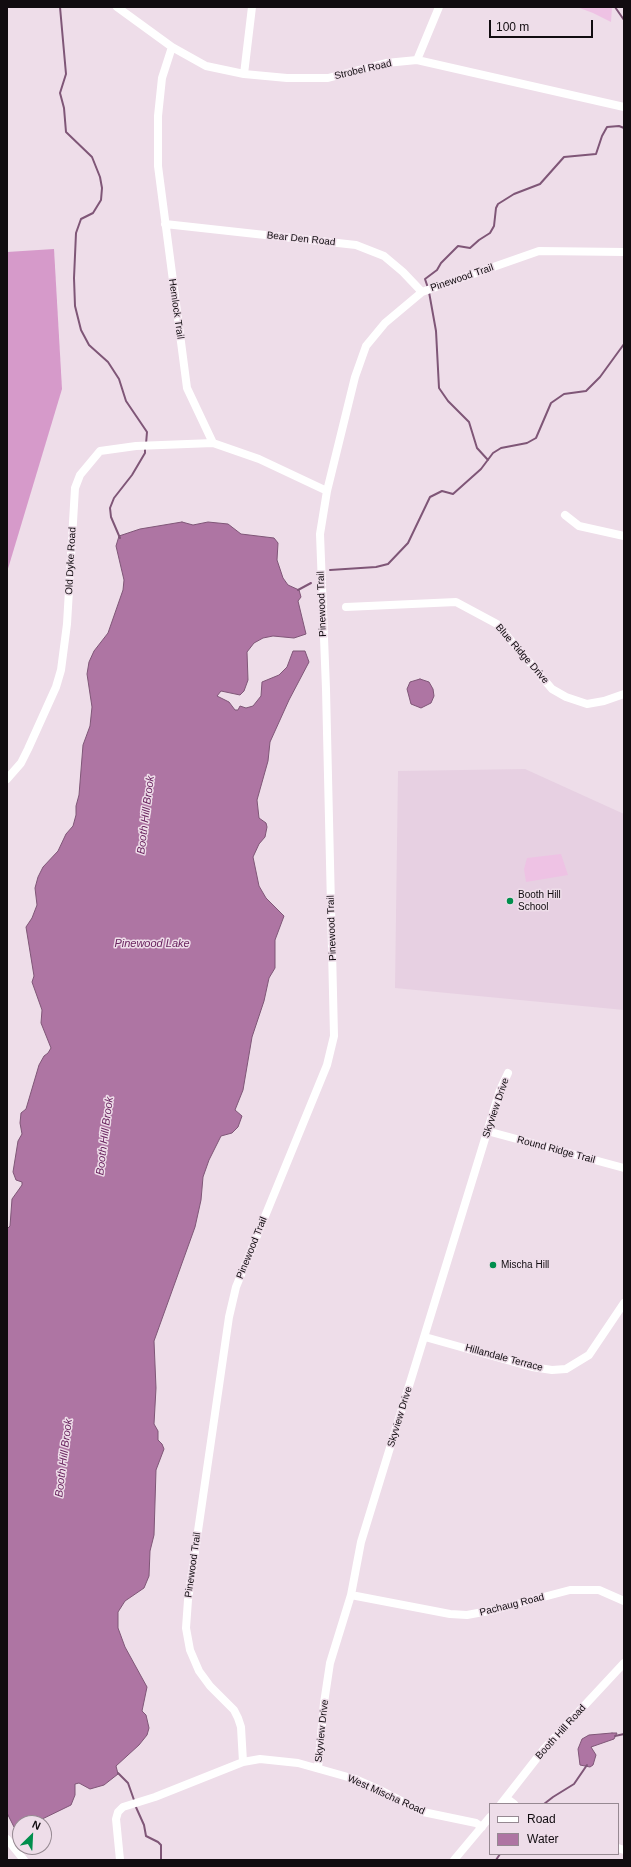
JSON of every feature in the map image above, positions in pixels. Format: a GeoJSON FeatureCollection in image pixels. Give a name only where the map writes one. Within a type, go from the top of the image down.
{"type":"FeatureCollection","features":[{"type":"Feature","properties":{"kind":"street","name":"Strobel Road"},"geometry":{"type":"LineString","coordinates":[[117,7],[172,47],[206,66],[244,74],[287,78],[328,78],[386,62],[417,60],[624,107]]}},
{"type":"Feature","properties":{"kind":"street"},"geometry":{"type":"LineString","coordinates":[[244,74],[252,7]]}},
{"type":"Feature","properties":{"kind":"street"},"geometry":{"type":"LineString","coordinates":[[417,60],[439,7]]}},
{"type":"Feature","properties":{"kind":"street","name":"Hemlock Trail"},"geometry":{"type":"LineString","coordinates":[[172,47],[162,78],[158,116],[158,166],[187,388],[213,442]]}},
{"type":"Feature","properties":{"kind":"street","name":"Bear Den Road"},"geometry":{"type":"LineString","coordinates":[[165,224],[356,246],[384,256],[427,290]]}},
{"type":"Feature","properties":{"kind":"street","name":"Pinewood Trail"},"geometry":{"type":"LineString","coordinates":[[243,1762],[241,1727],[238,1718],[234,1710],[210,1686],[197,1666],[190,1650],[186,1628],[188,1600],[234,1293],[327,1065],[334,1036],[326,689],[320,534],[327,491],[355,377],[366,346],[386,323],[427,290],[539,251],[624,252]]}},
{"type":"Feature","properties":{"kind":"street"},"geometry":{"type":"LineString","coordinates":[[213,442],[258,459],[327,491]]}},
{"type":"Feature","properties":{"kind":"street","name":"Old Dyke Road"},"geometry":{"type":"LineString","coordinates":[[7,779],[20,763],[28,749],[56,687],[61,670],[68,624],[75,488],[80,475],[100,451],[136,446],[213,442]]}},
{"type":"Feature","properties":{"kind":"street"},"geometry":{"type":"LineString","coordinates":[[565,515],[579,526],[624,536]]}},
{"type":"Feature","properties":{"kind":"street","name":"Blue Ridge Drive"},"geometry":{"type":"LineString","coordinates":[[346,607],[456,602],[497,624],[552,689],[566,697],[586,704],[604,701],[624,694]]}},
{"type":"Feature","properties":{"kind":"street","name":"Skyview Drive"},"geometry":{"type":"LineString","coordinates":[[318,1768],[324,1703],[330,1663],[350,1595],[361,1542],[487,1131],[500,1090],[508,1073]]}},
{"type":"Feature","properties":{"kind":"street","name":"Round Ridge Trail"},"geometry":{"type":"LineString","coordinates":[[487,1131],[624,1168]]}},
{"type":"Feature","properties":{"kind":"street","name":"Hillandale Terrace"},"geometry":{"type":"LineString","coordinates":[[425,1337],[532,1367],[552,1370],[566,1369],[589,1355],[624,1303]]}},
{"type":"Feature","properties":{"kind":"street","name":"Pachaug Road"},"geometry":{"type":"LineString","coordinates":[[350,1595],[450,1614],[467,1615],[494,1610],[570,1590],[599,1590],[624,1601]]}},
{"type":"Feature","properties":{"kind":"street","name":"Booth Hill Road"},"geometry":{"type":"LineString","coordinates":[[504,1801],[544,1749],[624,1663]]}},
{"type":"Feature","properties":{"kind":"street","name":"West Mischa Road"},"geometry":{"type":"LineString","coordinates":[[120,1860],[116,1818],[118,1812],[123,1807],[155,1797],[243,1762],[260,1760],[298,1762],[355,1779],[423,1812],[476,1823],[482,1827]]}},
{"type":"Feature","properties":{"kind":"street"},"geometry":{"type":"LineString","coordinates":[[454,1860],[489,1819]]}},
{"type":"Feature","properties":{"kind":"street"},"geometry":{"type":"LineString","coordinates":[[7,1838],[24,1860]]}},
{"type":"Feature","properties":{"kind":"shaded area"},"geometry":{"type":"Polygon","coordinates":[[[577,7],[612,7],[611,22],[593,13],[577,7]]]}},
{"type":"Feature","properties":{"kind":"shaded area"},"geometry":{"type":"Polygon","coordinates":[[[54,249],[62,389],[7,572],[7,252],[54,249]]]}},
{"type":"Feature","properties":{"kind":"shaded area","name":"Booth Hill School"},"geometry":{"type":"Polygon","coordinates":[[[525,769],[624,814],[624,1010],[395,988],[398,771],[525,769]]]}},
{"type":"Feature","properties":{"kind":"shaded area"},"geometry":{"type":"Polygon","coordinates":[[[561,854],[568,875],[526,882],[524,869],[527,858],[561,854]]]}},
{"type":"Feature","properties":{"kind":"water","name":"Pinewood Lake"},"geometry":{"type":"Polygon","coordinates":[[[182,522],[193,525],[208,522],[228,524],[241,534],[274,538],[278,543],[277,560],[283,578],[288,585],[299,590],[301,597],[298,601],[306,634],[294,638],[273,636],[263,638],[254,643],[247,652],[248,680],[244,691],[240,695],[221,691],[217,696],[229,702],[235,710],[238,710],[240,706],[246,708],[253,706],[261,696],[262,682],[279,675],[287,667],[293,651],[305,651],[309,662],[289,700],[270,742],[268,761],[257,800],[259,818],[266,823],[267,827],[265,837],[259,844],[253,857],[259,886],[266,898],[284,916],[275,940],[275,968],[269,978],[264,1001],[252,1037],[243,1090],[235,1110],[242,1116],[238,1127],[232,1133],[221,1136],[209,1160],[203,1177],[201,1200],[195,1227],[154,1341],[156,1388],[154,1424],[158,1431],[158,1440],[164,1449],[156,1470],[154,1535],[150,1551],[149,1576],[144,1588],[125,1601],[118,1612],[118,1628],[125,1647],[147,1687],[142,1711],[146,1715],[149,1728],[147,1735],[139,1745],[116,1766],[118,1774],[104,1785],[90,1789],[79,1783],[75,1784],[75,1795],[71,1805],[50,1815],[12,1815],[12,1823],[7,1813],[7,1229],[10,1226],[12,1199],[22,1185],[22,1182],[16,1180],[13,1172],[18,1141],[22,1134],[20,1123],[21,1113],[26,1109],[39,1065],[51,1048],[41,1023],[42,1010],[32,982],[34,976],[26,927],[32,918],[37,905],[35,888],[38,877],[43,867],[58,851],[66,834],[73,826],[76,815],[83,745],[90,726],[92,707],[87,674],[89,662],[94,651],[108,633],[123,590],[124,580],[116,546],[119,536],[140,529],[182,522]]]}},
{"type":"Feature","properties":{"kind":"water"},"geometry":{"type":"Polygon","coordinates":[[[420,679],[429,682],[433,689],[434,696],[431,703],[421,708],[411,704],[407,689],[410,682],[420,679]]]}},
{"type":"Feature","properties":{"kind":"water"},"geometry":{"type":"Polygon","coordinates":[[[617,1733],[614,1739],[591,1747],[596,1755],[593,1765],[590,1767],[580,1765],[578,1749],[582,1739],[589,1735],[617,1733]]]}},
{"type":"Feature","properties":{"kind":"waterway","name":"Booth Hill Brook"},"geometry":{"type":"LineString","coordinates":[[60,7],[66,74],[60,93],[64,108],[66,132],[92,157],[100,177],[102,188],[101,200],[93,213],[81,219],[76,233],[74,278],[75,306],[81,330],[89,345],[108,362],[119,379],[126,401],[147,432],[146,444]]}},
{"type":"Feature","properties":{"kind":"waterway"},"geometry":{"type":"LineString","coordinates":[[615,7],[624,20]]}},
{"type":"Feature","properties":{"kind":"waterway"},"geometry":{"type":"LineString","coordinates":[[428,288],[425,279],[437,270],[441,263],[458,246],[470,248],[490,233],[494,226],[496,208],[498,204],[514,194],[540,184],[564,157],[596,154],[602,136],[607,127],[619,126],[624,128]]}},
{"type":"Feature","properties":{"kind":"waterway"},"geometry":{"type":"LineString","coordinates":[[429,292],[436,331],[439,388],[448,401],[469,422],[477,448],[488,460]]}},
{"type":"Feature","properties":{"kind":"waterway"},"geometry":{"type":"LineString","coordinates":[[330,570],[376,567],[388,564],[408,543],[430,497],[442,491],[453,494],[481,469],[493,453],[501,448],[527,443],[536,438],[551,403],[564,394],[586,391],[600,377],[624,344]]}},
{"type":"Feature","properties":{"kind":"waterway","name":"Booth Hill Brook"},"geometry":{"type":"LineString","coordinates":[[120,538],[111,517],[110,508],[114,498],[132,475],[145,453],[145,448]]}},
{"type":"Feature","properties":{"kind":"waterway"},"geometry":{"type":"LineString","coordinates":[[298,590],[311,583]]}},
{"type":"Feature","properties":{"kind":"waterway"},"geometry":{"type":"LineString","coordinates":[[615,1736],[624,1734]]}},
{"type":"Feature","properties":{"kind":"waterway"},"geometry":{"type":"LineString","coordinates":[[545,1803],[574,1784],[587,1765]]}},
{"type":"Feature","properties":{"kind":"waterway"},"geometry":{"type":"LineString","coordinates":[[118,1773],[128,1783],[134,1800]]}},
{"type":"Feature","properties":{"kind":"waterway"},"geometry":{"type":"LineString","coordinates":[[135,1805],[144,1825],[146,1836],[161,1845],[161,1860]]}},
{"type":"Feature","properties":{"kind":"waterway"},"geometry":{"type":"LineString","coordinates":[[496,1860],[499,1855]]}},
{"type":"Feature","properties":{"kind":"place","name":"Booth Hill School"},"geometry":{"type":"Point","coordinates":[510,901]}},
{"type":"Feature","properties":{"kind":"place","name":"Mischa Hill"},"geometry":{"type":"Point","coordinates":[493,1265]}}]}
